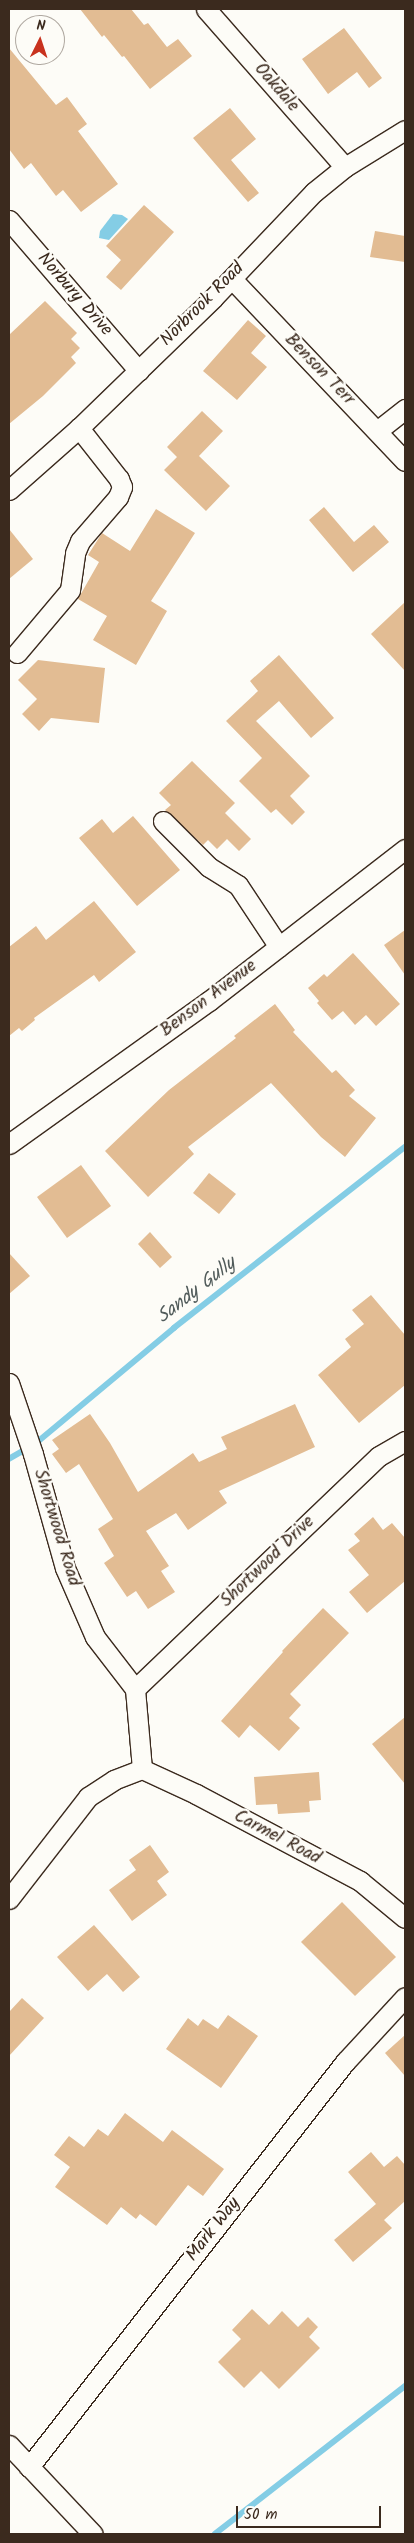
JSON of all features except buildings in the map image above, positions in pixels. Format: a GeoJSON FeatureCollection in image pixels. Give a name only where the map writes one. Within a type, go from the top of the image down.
{"type":"FeatureCollection","features":[{"type":"Feature","properties":{"kind":"street","name":"Oakdale"},"geometry":{"type":"LineString","coordinates":[[206,9],[345,167]]}},
{"type":"Feature","properties":{"kind":"street","name":"Norbrook Road"},"geometry":{"type":"LineString","coordinates":[[9,490],[79,428],[139,370],[232,279],[314,192],[345,167],[405,130]]}},
{"type":"Feature","properties":{"kind":"street","name":"Norbury Drive"},"geometry":{"type":"LineString","coordinates":[[9,220],[139,370]]}},
{"type":"Feature","properties":{"kind":"street","name":"Benson Terr"},"geometry":{"type":"LineString","coordinates":[[232,279],[405,461]]}},
{"type":"Feature","properties":{"kind":"street"},"geometry":{"type":"LineString","coordinates":[[377,431],[405,409]]}},
{"type":"Feature","properties":{"kind":"street"},"geometry":{"type":"LineString","coordinates":[[17,653],[70,590],[75,553],[80,541],[118,497],[122,487],[119,479],[79,428]]}},
{"type":"Feature","properties":{"kind":"street"},"geometry":{"type":"LineString","coordinates":[[163,821],[209,867],[238,885],[279,947]]}},
{"type":"Feature","properties":{"kind":"street","name":"Benson Avenue"},"geometry":{"type":"LineString","coordinates":[[9,1144],[209,1000],[405,849]]}},
{"type":"Feature","properties":{"kind":"street","name":"Shortwood Road"},"geometry":{"type":"LineString","coordinates":[[9,1383],[33,1454],[65,1568],[95,1637],[135,1689]]}},
{"type":"Feature","properties":{"kind":"street","name":"Shortwood Drive"},"geometry":{"type":"LineString","coordinates":[[135,1689],[379,1456],[405,1441]]}},
{"type":"Feature","properties":{"kind":"street"},"geometry":{"type":"LineString","coordinates":[[9,1899],[88,1797],[114,1780],[142,1769],[135,1689]]}},
{"type":"Feature","properties":{"kind":"street","name":"Carmel Road"},"geometry":{"type":"LineString","coordinates":[[142,1769],[196,1794],[360,1882],[405,1918]]}},
{"type":"Feature","properties":{"kind":"street","name":"Mark Way"},"geometry":{"type":"LineString","coordinates":[[29,2467],[345,2062],[405,1997]]}},
{"type":"Feature","properties":{"kind":"street"},"geometry":{"type":"LineString","coordinates":[[9,2445],[93,2534]]}},
{"type":"Feature","properties":{"kind":"water"},"geometry":{"type":"Polygon","coordinates":[[[113,214],[122,215],[128,219],[109,240],[99,238],[100,231],[113,214]]]}},
{"type":"Feature","properties":{"kind":"waterway","name":"Sandy Gully"},"geometry":{"type":"LineString","coordinates":[[9,1459],[35,1444],[174,1328],[405,1147]]}},
{"type":"Feature","properties":{"kind":"waterway"},"geometry":{"type":"LineString","coordinates":[[215,2534],[405,2386]]}}]}
